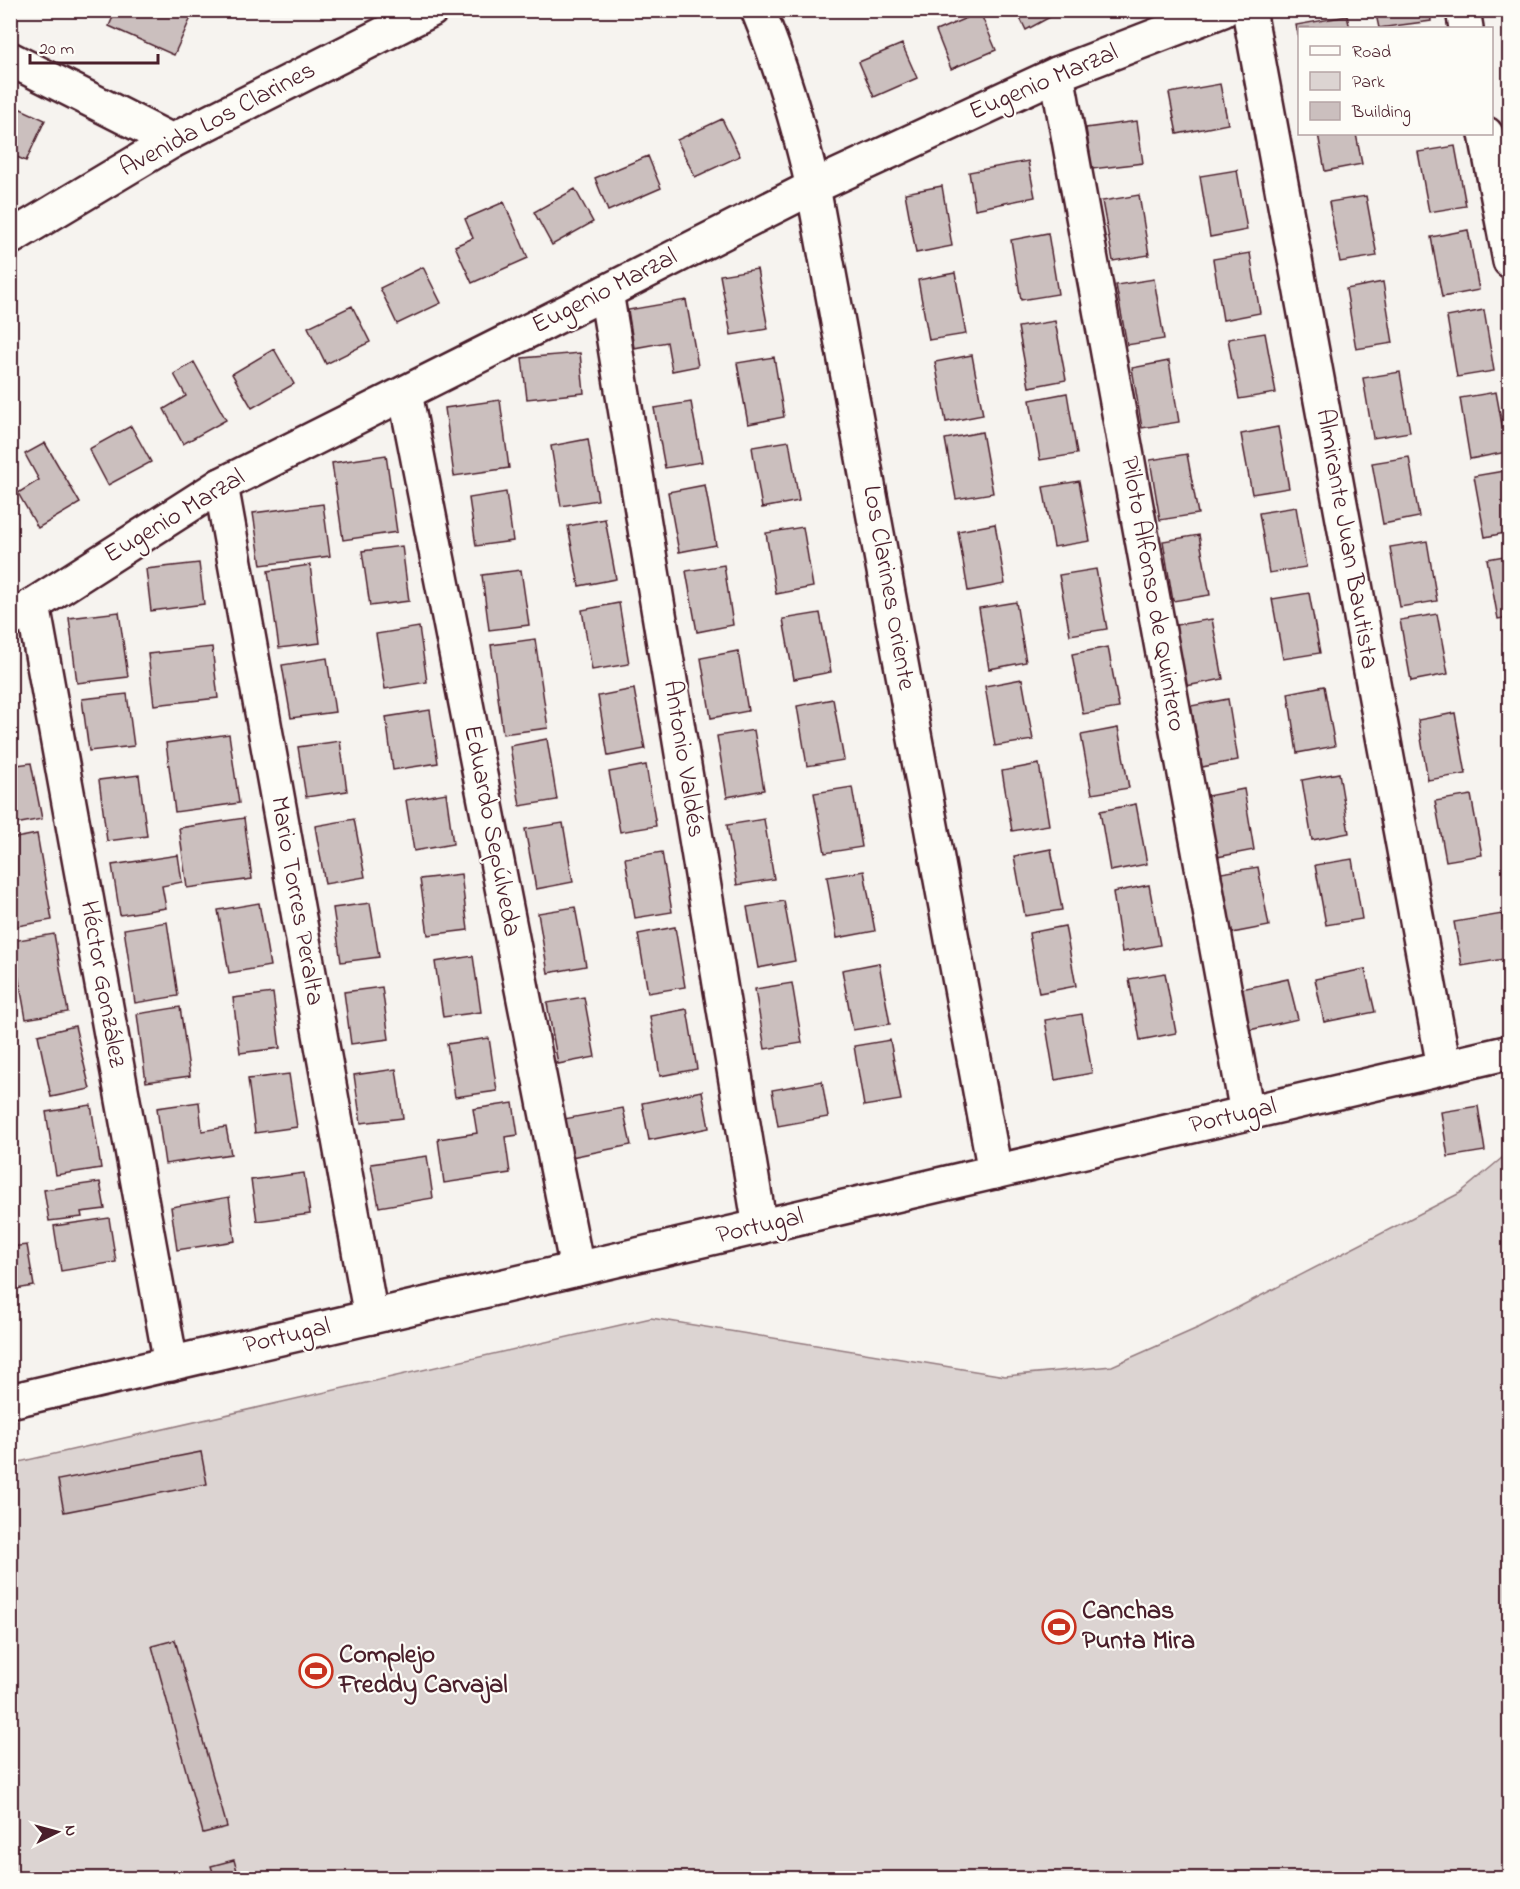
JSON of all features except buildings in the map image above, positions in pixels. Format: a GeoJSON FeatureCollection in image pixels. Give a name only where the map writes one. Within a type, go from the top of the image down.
{"type":"FeatureCollection","features":[{"type":"Feature","properties":{"kind":"street","name":"Avenida Los Clarines"},"geometry":{"type":"LineString","coordinates":[[10,238],[172,141],[431,10]]}},
{"type":"Feature","properties":{"kind":"street","name":"Los Clarines Oriente"},"geometry":{"type":"LineString","coordinates":[[758,10],[777,57],[797,121],[813,187],[995,1172]]}},
{"type":"Feature","properties":{"kind":"street","name":"Eugenio Marzal"},"geometry":{"type":"LineString","coordinates":[[22,613],[221,485],[813,187],[1057,74],[1223,10]]}},
{"type":"Feature","properties":{"kind":"street","name":"Almirante Juan Bautista"},"geometry":{"type":"LineString","coordinates":[[1249,10],[1444,1067]]}},
{"type":"Feature","properties":{"kind":"street"},"geometry":{"type":"LineString","coordinates":[[1463,10],[1466,27]]}},
{"type":"Feature","properties":{"kind":"street"},"geometry":{"type":"LineString","coordinates":[[10,59],[172,141]]}},
{"type":"Feature","properties":{"kind":"street","name":"Piloto Alfonso de Quintero"},"geometry":{"type":"LineString","coordinates":[[1057,74],[1247,1113]]}},
{"type":"Feature","properties":{"kind":"street"},"geometry":{"type":"LineString","coordinates":[[1486,135],[1509,261]]}},
{"type":"Feature","properties":{"kind":"street","name":"Antonio Valdés"},"geometry":{"type":"LineString","coordinates":[[606,292],[760,1227]]}},
{"type":"Feature","properties":{"kind":"street","name":"Eduardo Sepúlveda"},"geometry":{"type":"LineString","coordinates":[[405,393],[577,1269]]}},
{"type":"Feature","properties":{"kind":"street","name":"Mario Torres Peralta"},"geometry":{"type":"LineString","coordinates":[[221,485],[371,1317]]}},
{"type":"Feature","properties":{"kind":"street","name":"Héctor González"},"geometry":{"type":"LineString","coordinates":[[22,613],[171,1364]]}},
{"type":"Feature","properties":{"kind":"street","name":"Portugal"},"geometry":{"type":"LineString","coordinates":[[10,1401],[1509,1052]]}},
{"type":"Feature","properties":{"kind":"green space","name":"Canchas Punta Mira"},"geometry":{"type":"Polygon","coordinates":[[[1509,1152],[1509,1878],[11,1878],[10,1464],[651,1318],[1005,1376],[1112,1366],[1200,1327],[1460,1193],[1509,1152]]]}},
{"type":"Feature","properties":{"kind":"place","name":"Canchas Punta Mira"},"geometry":{"type":"Point","coordinates":[1059,1627]}},
{"type":"Feature","properties":{"kind":"place","name":"Complejo Freddy Carvajal"},"geometry":{"type":"Point","coordinates":[316,1671]}}]}
